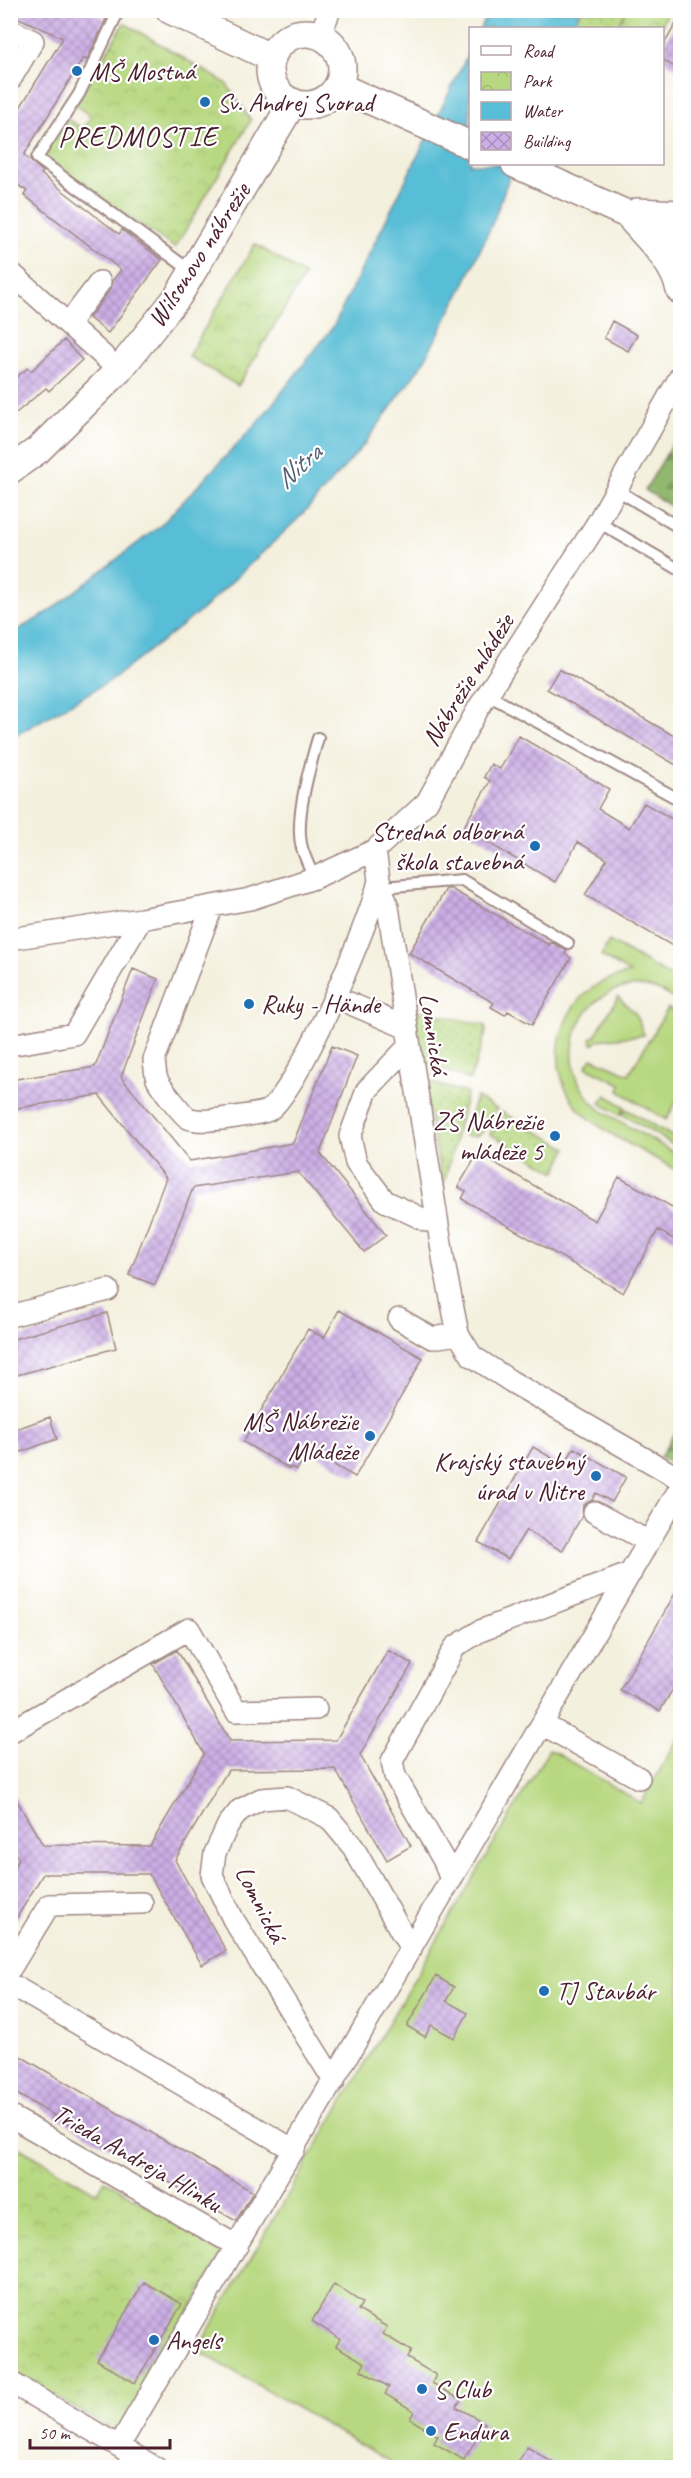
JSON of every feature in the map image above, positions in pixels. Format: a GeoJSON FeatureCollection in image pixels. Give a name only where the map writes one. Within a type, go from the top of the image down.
{"type":"FeatureCollection","features":[{"type":"Feature","properties":{"kind":"street"},"geometry":{"type":"LineString","coordinates":[[170,10],[272,58]]}},
{"type":"Feature","properties":{"kind":"street"},"geometry":{"type":"LineString","coordinates":[[325,23],[340,57],[343,70],[338,86],[330,96],[319,103],[306,105],[293,102],[284,97],[275,87],[270,72],[272,58],[278,46],[289,37],[325,23]]}},
{"type":"Feature","properties":{"kind":"street"},"geometry":{"type":"LineString","coordinates":[[10,30],[33,40],[10,80]]}},
{"type":"Feature","properties":{"kind":"street"},"geometry":{"type":"LineString","coordinates":[[338,86],[469,144]]}},
{"type":"Feature","properties":{"kind":"street","name":"Wilsonovo nábrežie"},"geometry":{"type":"LineString","coordinates":[[10,470],[38,450],[119,369],[178,296],[194,273],[293,102]]}},
{"type":"Feature","properties":{"kind":"street"},"geometry":{"type":"LineString","coordinates":[[517,165],[681,238]]}},
{"type":"Feature","properties":{"kind":"street"},"geometry":{"type":"LineString","coordinates":[[624,212],[681,214]]}},
{"type":"Feature","properties":{"kind":"street"},"geometry":{"type":"LineString","coordinates":[[624,212],[655,245],[678,278],[681,290]]}},
{"type":"Feature","properties":{"kind":"street"},"geometry":{"type":"LineString","coordinates":[[10,272],[119,369]]}},
{"type":"Feature","properties":{"kind":"street"},"geometry":{"type":"LineString","coordinates":[[68,324],[100,282]]}},
{"type":"Feature","properties":{"kind":"street","name":"Nábrežie mládeže"},"geometry":{"type":"LineString","coordinates":[[10,939],[141,919],[250,899],[314,878],[375,850],[427,802],[488,694],[598,522],[681,377]]}},
{"type":"Feature","properties":{"kind":"street","name":"Lomnická"},"geometry":{"type":"LineString","coordinates":[[375,850],[458,1334],[472,1356],[512,1382],[681,1479]]}},
{"type":"Feature","properties":{"kind":"street"},"geometry":{"type":"LineString","coordinates":[[212,906],[154,1060],[157,1078],[188,1118],[202,1121],[268,1111],[276,1104],[303,1060],[335,997],[381,883]]}},
{"type":"Feature","properties":{"kind":"street"},"geometry":{"type":"LineString","coordinates":[[10,1045],[74,1034],[141,919]]}},
{"type":"Feature","properties":{"kind":"street"},"geometry":{"type":"LineString","coordinates":[[335,997],[408,1037],[368,1090],[350,1136],[356,1163],[385,1200],[427,1221],[437,1221]]}},
{"type":"Feature","properties":{"kind":"street"},"geometry":{"type":"LineString","coordinates":[[10,1316],[108,1290]]}},
{"type":"Feature","properties":{"kind":"street"},"geometry":{"type":"LineString","coordinates":[[399,1319],[432,1338],[458,1334]]}},
{"type":"Feature","properties":{"kind":"street"},"geometry":{"type":"LineString","coordinates":[[119,2446],[681,1488]]}},
{"type":"Feature","properties":{"kind":"street"},"geometry":{"type":"LineString","coordinates":[[594,1512],[649,1542]]}},
{"type":"Feature","properties":{"kind":"street"},"geometry":{"type":"LineString","coordinates":[[451,1880],[444,1861],[395,1776],[392,1761],[455,1647],[480,1631],[631,1573]]}},
{"type":"Feature","properties":{"kind":"street"},"geometry":{"type":"LineString","coordinates":[[10,1732],[189,1629],[236,1711],[316,1709]]}},
{"type":"Feature","properties":{"kind":"street"},"geometry":{"type":"LineString","coordinates":[[542,1724],[639,1778]]}},
{"type":"Feature","properties":{"kind":"street","name":"Lomnická"},"geometry":{"type":"LineString","coordinates":[[334,2081],[233,1919],[212,1875],[215,1854],[228,1825],[240,1810],[261,1799],[287,1797],[328,1818],[353,1847],[411,1949]]}},
{"type":"Feature","properties":{"kind":"street"},"geometry":{"type":"LineString","coordinates":[[10,1969],[49,1905],[142,1903]]}},
{"type":"Feature","properties":{"kind":"street"},"geometry":{"type":"LineString","coordinates":[[10,1984],[294,2150]]}},
{"type":"Feature","properties":{"kind":"street","name":"Trieda Andreja Hlinku"},"geometry":{"type":"LineString","coordinates":[[10,2116],[237,2246]]}},
{"type":"Feature","properties":{"kind":"street"},"geometry":{"type":"LineString","coordinates":[[10,2382],[156,2468]]}},
{"type":"Feature","properties":{"kind":"lane"},"geometry":{"type":"LineString","coordinates":[[119,10],[79,94],[37,158],[194,273]]}},
{"type":"Feature","properties":{"kind":"lane"},"geometry":{"type":"LineString","coordinates":[[616,490],[681,528]]}},
{"type":"Feature","properties":{"kind":"lane"},"geometry":{"type":"LineString","coordinates":[[598,522],[681,570]]}},
{"type":"Feature","properties":{"kind":"lane"},"geometry":{"type":"LineString","coordinates":[[488,694],[681,800]]}},
{"type":"Feature","properties":{"kind":"lane"},"geometry":{"type":"LineString","coordinates":[[314,878],[301,846],[304,787],[318,738]]}},
{"type":"Feature","properties":{"kind":"lane"},"geometry":{"type":"LineString","coordinates":[[381,883],[462,880],[568,943]]}},
{"type":"Feature","properties":{"kind":"green space"},"geometry":{"type":"Polygon","coordinates":[[[626,10],[669,11],[661,27],[618,27],[626,10]]]}},
{"type":"Feature","properties":{"kind":"green space"},"geometry":{"type":"Polygon","coordinates":[[[580,11],[626,11],[618,27],[572,27],[580,11]]]}},
{"type":"Feature","properties":{"kind":"green space"},"geometry":{"type":"Polygon","coordinates":[[[124,23],[226,83],[251,120],[175,248],[41,156],[66,118],[83,129],[91,116],[75,105],[124,23]]]}},
{"type":"Feature","properties":{"kind":"green space"},"geometry":{"type":"Polygon","coordinates":[[[255,244],[305,275],[238,386],[188,356],[255,244]]]}},
{"type":"Feature","properties":{"kind":"green space"},"geometry":{"type":"Polygon","coordinates":[[[680,431],[680,512],[645,490],[680,431]]]}},
{"type":"Feature","properties":{"kind":"green space"},"geometry":{"type":"Polygon","coordinates":[[[609,941],[680,982],[680,1002],[660,991],[636,986],[613,991],[595,1003],[581,1021],[574,1043],[574,1066],[583,1090],[602,1111],[680,1156],[680,1172],[619,1138],[586,1116],[573,1102],[565,1086],[560,1069],[559,1051],[561,1033],[568,1016],[578,1001],[592,988],[630,973],[601,956],[609,941]]]}},
{"type":"Feature","properties":{"kind":"green space"},"geometry":{"type":"Polygon","coordinates":[[[618,997],[636,1014],[644,1035],[598,1040],[592,1044],[591,1038],[595,1036],[618,997]]]}},
{"type":"Feature","properties":{"kind":"green space"},"geometry":{"type":"Polygon","coordinates":[[[668,1008],[680,1015],[680,1096],[666,1120],[619,1091],[621,1084],[586,1067],[592,1058],[629,1074],[668,1008]]]}},
{"type":"Feature","properties":{"kind":"green space"},"geometry":{"type":"Polygon","coordinates":[[[410,1009],[485,1025],[486,1033],[470,1080],[419,1060],[410,1009]]]}},
{"type":"Feature","properties":{"kind":"green space"},"geometry":{"type":"Polygon","coordinates":[[[423,1080],[467,1093],[443,1188],[423,1080]]]}},
{"type":"Feature","properties":{"kind":"green space"},"geometry":{"type":"Polygon","coordinates":[[[606,1095],[625,1107],[620,1115],[600,1103],[606,1095]]]}},
{"type":"Feature","properties":{"kind":"green space"},"geometry":{"type":"Polygon","coordinates":[[[476,1097],[497,1109],[482,1133],[465,1136],[476,1097]]]}},
{"type":"Feature","properties":{"kind":"green space"},"geometry":{"type":"Polygon","coordinates":[[[626,1109],[680,1141],[680,1149],[622,1114],[626,1109]]]}},
{"type":"Feature","properties":{"kind":"green space"},"geometry":{"type":"Polygon","coordinates":[[[502,1112],[567,1148],[556,1172],[490,1134],[502,1112]]]}},
{"type":"Feature","properties":{"kind":"green space"},"geometry":{"type":"Polygon","coordinates":[[[680,1423],[680,1469],[660,1457],[680,1423]]]}},
{"type":"Feature","properties":{"kind":"green space","name":"TJ Stavbár"},"geometry":{"type":"Polygon","coordinates":[[[680,1735],[680,2467],[399,2467],[197,2350],[549,1749],[641,1803],[680,1735]]]}},
{"type":"Feature","properties":{"kind":"green space"},"geometry":{"type":"Polygon","coordinates":[[[11,2143],[97,2193],[105,2180],[224,2252],[118,2433],[11,2371],[11,2143]]]}},
{"type":"Feature","properties":{"kind":"water"},"geometry":{"type":"Polygon","coordinates":[[[489,10],[580,11],[572,27],[480,27],[489,10]]]}},
{"type":"Feature","properties":{"kind":"water","name":"Nitra"},"geometry":{"type":"Polygon","coordinates":[[[469,52],[469,165],[514,165],[493,222],[464,285],[423,363],[363,446],[301,516],[202,610],[110,681],[11,738],[10,634],[44,615],[161,525],[259,421],[333,327],[469,52]]]}},
{"type":"Feature","properties":{"kind":"building"},"geometry":{"type":"Polygon","coordinates":[[[10,10],[88,10],[106,19],[87,60],[83,58],[24,155],[43,172],[41,174],[119,234],[122,230],[162,260],[108,333],[89,318],[110,290],[112,281],[121,270],[24,195],[27,191],[10,180],[10,124],[63,38],[10,14],[10,10]]]}},
{"type":"Feature","properties":{"kind":"building"},"geometry":{"type":"Polygon","coordinates":[[[681,15],[681,71],[664,61],[664,44],[681,15]]]}},
{"type":"Feature","properties":{"kind":"building"},"geometry":{"type":"Polygon","coordinates":[[[612,321],[637,335],[628,351],[604,338],[612,321]]]}},
{"type":"Feature","properties":{"kind":"building"},"geometry":{"type":"Polygon","coordinates":[[[64,340],[82,360],[49,391],[46,388],[10,418],[10,382],[28,368],[31,371],[64,340]]]}},
{"type":"Feature","properties":{"kind":"building"},"geometry":{"type":"Polygon","coordinates":[[[559,669],[681,740],[681,768],[547,689],[559,669]]]}},
{"type":"Feature","properties":{"kind":"building","name":"Stredná odborná škola stavebná"},"geometry":{"type":"Polygon","coordinates":[[[519,736],[609,789],[598,809],[629,828],[644,803],[681,824],[681,951],[585,895],[607,859],[578,842],[555,882],[463,828],[490,781],[484,777],[491,764],[500,769],[519,736]]]}},
{"type":"Feature","properties":{"kind":"building"},"geometry":{"type":"Polygon","coordinates":[[[446,889],[451,889],[549,945],[551,942],[567,950],[565,954],[571,958],[532,1025],[508,1011],[505,1015],[491,1007],[494,1003],[409,953],[446,889]]]}},
{"type":"Feature","properties":{"kind":"building"},"geometry":{"type":"Polygon","coordinates":[[[133,969],[158,979],[121,1077],[190,1161],[293,1143],[332,1046],[357,1056],[320,1153],[386,1235],[364,1252],[298,1172],[193,1188],[155,1285],[129,1275],[166,1178],[99,1095],[10,1109],[10,1080],[95,1067],[133,969]]]}},
{"type":"Feature","properties":{"kind":"building"},"geometry":{"type":"Polygon","coordinates":[[[478,1153],[595,1221],[619,1177],[681,1212],[681,1232],[675,1240],[658,1230],[623,1293],[462,1199],[466,1191],[458,1187],[478,1153]]]}},
{"type":"Feature","properties":{"kind":"building"},"geometry":{"type":"Polygon","coordinates":[[[339,1310],[423,1358],[355,1477],[308,1450],[297,1470],[291,1467],[290,1469],[243,1442],[308,1329],[324,1338],[339,1310]]]}},
{"type":"Feature","properties":{"kind":"building"},"geometry":{"type":"Polygon","coordinates":[[[107,1313],[116,1348],[10,1377],[10,1340],[107,1313]]]}},
{"type":"Feature","properties":{"kind":"building"},"geometry":{"type":"Polygon","coordinates":[[[50,1417],[57,1439],[18,1453],[10,1431],[50,1417]]]}},
{"type":"Feature","properties":{"kind":"building"},"geometry":{"type":"Polygon","coordinates":[[[533,1447],[564,1465],[574,1448],[626,1477],[612,1502],[596,1493],[592,1500],[583,1505],[582,1516],[562,1551],[526,1530],[508,1559],[478,1542],[533,1447]]]}},
{"type":"Feature","properties":{"kind":"building"},"geometry":{"type":"Polygon","coordinates":[[[681,1583],[681,1675],[660,1711],[620,1690],[681,1583]]]}},
{"type":"Feature","properties":{"kind":"building"},"geometry":{"type":"Polygon","coordinates":[[[177,1650],[230,1741],[336,1740],[388,1650],[412,1664],[360,1755],[411,1846],[387,1860],[335,1769],[228,1770],[175,1860],[226,1951],[202,1965],[149,1874],[43,1874],[10,1929],[10,1873],[19,1859],[10,1845],[10,1789],[43,1845],[150,1846],[204,1754],[153,1664],[177,1650]]]}},
{"type":"Feature","properties":{"kind":"building"},"geometry":{"type":"Polygon","coordinates":[[[436,1976],[454,1987],[446,2001],[468,2013],[454,2038],[431,2025],[425,2037],[407,2026],[436,1976]]]}},
{"type":"Feature","properties":{"kind":"building"},"geometry":{"type":"Polygon","coordinates":[[[10,2050],[253,2192],[236,2221],[10,2090],[10,2050]]]}},
{"type":"Feature","properties":{"kind":"building"},"geometry":{"type":"Polygon","coordinates":[[[144,2282],[182,2304],[135,2383],[97,2360],[144,2282]]]}},
{"type":"Feature","properties":{"kind":"building"},"geometry":{"type":"Polygon","coordinates":[[[334,2284],[362,2303],[358,2310],[387,2327],[383,2334],[411,2351],[407,2358],[436,2375],[432,2383],[461,2400],[456,2407],[485,2423],[464,2460],[434,2443],[438,2436],[410,2419],[414,2411],[385,2394],[389,2387],[361,2370],[365,2363],[336,2346],[340,2339],[312,2321],[334,2284]]]}},
{"type":"Feature","properties":{"kind":"building"},"geometry":{"type":"Polygon","coordinates":[[[527,2447],[562,2468],[515,2468],[527,2447]]]}},
{"type":"Feature","properties":{"kind":"place","name":"MŠ Mostná"},"geometry":{"type":"Point","coordinates":[77,71]}},
{"type":"Feature","properties":{"kind":"place","name":"Sv. Andrej Svorad"},"geometry":{"type":"Point","coordinates":[205,102]}},
{"type":"Feature","properties":{"kind":"place","name":"Stredná odborná škola stavebná"},"geometry":{"type":"Point","coordinates":[535,846]}},
{"type":"Feature","properties":{"kind":"place","name":"Ruky - Hände"},"geometry":{"type":"Point","coordinates":[249,1004]}},
{"type":"Feature","properties":{"kind":"place","name":"ZŠ Nábrežie mládeže 5"},"geometry":{"type":"Point","coordinates":[555,1136]}},
{"type":"Feature","properties":{"kind":"place","name":"MŠ Nábrežie Mládeže"},"geometry":{"type":"Point","coordinates":[370,1436]}},
{"type":"Feature","properties":{"kind":"place","name":"Krajský stavebný úrad v Nitre"},"geometry":{"type":"Point","coordinates":[596,1476]}},
{"type":"Feature","properties":{"kind":"place","name":"TJ Stavbár"},"geometry":{"type":"Point","coordinates":[544,1991]}},
{"type":"Feature","properties":{"kind":"place","name":"Angels"},"geometry":{"type":"Point","coordinates":[154,2340]}},
{"type":"Feature","properties":{"kind":"place","name":"S Club"},"geometry":{"type":"Point","coordinates":[422,2389]}},
{"type":"Feature","properties":{"kind":"place","name":"Endura"},"geometry":{"type":"Point","coordinates":[431,2431]}},
{"type":"Feature","properties":{"kind":"district","name":"PREDMOSTIE"},"geometry":{"type":"Point","coordinates":[138,136]}}]}
